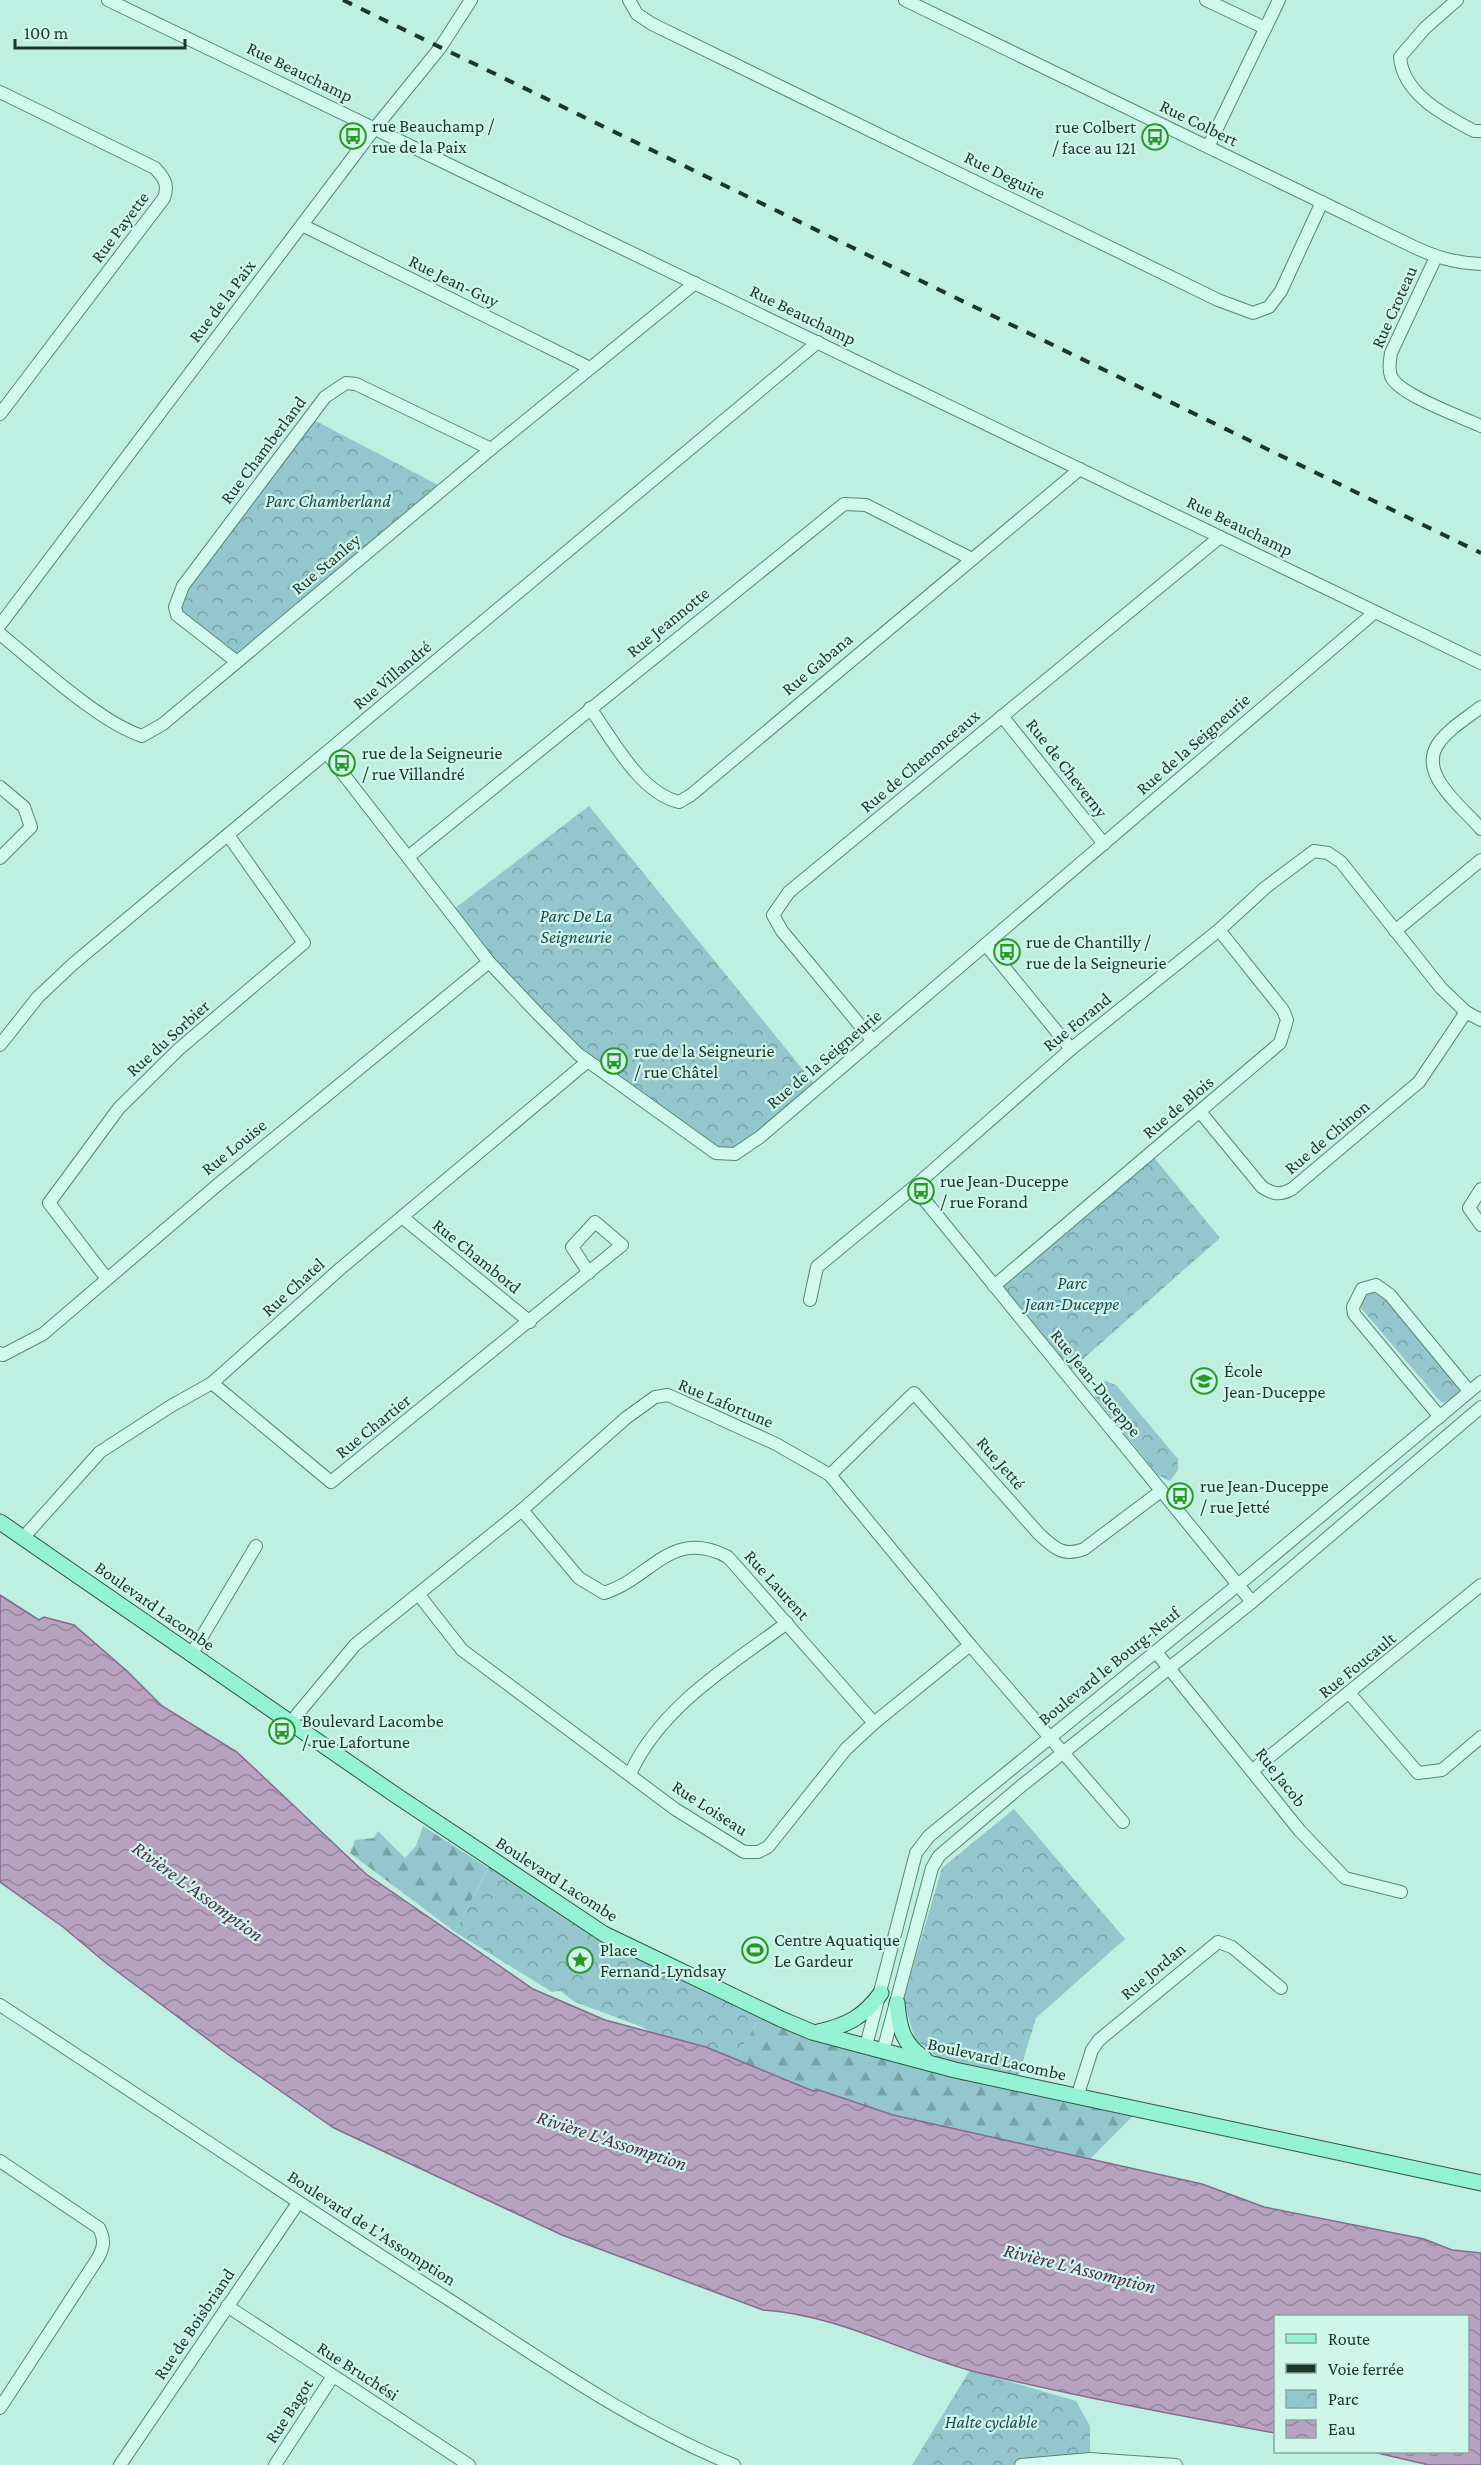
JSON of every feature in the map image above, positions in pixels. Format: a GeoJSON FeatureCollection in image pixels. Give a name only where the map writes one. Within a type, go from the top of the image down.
{"type":"FeatureCollection","features":[{"type":"Feature","properties":{"kind":"main road","name":"Boulevard Lacombe"},"geometry":{"type":"LineString","coordinates":[[0,1522],[290,1723],[604,1934],[687,1976],[816,2033],[883,2051],[1077,2097],[1481,2183]]}},
{"type":"Feature","properties":{"kind":"main road"},"geometry":{"type":"LineString","coordinates":[[816,2033],[850,2023],[862,2016],[881,1993]]}},
{"type":"Feature","properties":{"kind":"main road"},"geometry":{"type":"LineString","coordinates":[[897,2002],[900,2028],[908,2046],[934,2064]]}},
{"type":"Feature","properties":{"kind":"street","name":"Rue Beauchamp"},"geometry":{"type":"LineString","coordinates":[[108,0],[1481,663]]}},
{"type":"Feature","properties":{"kind":"street","name":"Rue de la Paix"},"geometry":{"type":"LineString","coordinates":[[0,624],[375,128],[441,48],[471,0]]}},
{"type":"Feature","properties":{"kind":"street","name":"Rue Deguire"},"geometry":{"type":"LineString","coordinates":[[629,0],[637,14],[652,24],[1218,300],[1253,313],[1269,307],[1281,291],[1323,202]]}},
{"type":"Feature","properties":{"kind":"street","name":"Rue Colbert"},"geometry":{"type":"LineString","coordinates":[[905,0],[1436,257],[1481,264]]}},
{"type":"Feature","properties":{"kind":"street"},"geometry":{"type":"LineString","coordinates":[[1206,0],[1265,28]]}},
{"type":"Feature","properties":{"kind":"street"},"geometry":{"type":"LineString","coordinates":[[1208,147],[1279,0]]}},
{"type":"Feature","properties":{"kind":"street"},"geometry":{"type":"LineString","coordinates":[[1453,1],[1400,57],[1401,72],[1431,106],[1474,131],[1481,131]]}},
{"type":"Feature","properties":{"kind":"street","name":"Rue Payette"},"geometry":{"type":"LineString","coordinates":[[0,92],[155,168],[164,178],[167,188],[165,198],[0,414]]}},
{"type":"Feature","properties":{"kind":"street","name":"Rue Jean-Guy"},"geometry":{"type":"LineString","coordinates":[[302,225],[590,369]]}},
{"type":"Feature","properties":{"kind":"street","name":"Rue Croteau"},"geometry":{"type":"LineString","coordinates":[[1436,257],[1391,353],[1389,365],[1391,378],[1402,388],[1481,426]]}},
{"type":"Feature","properties":{"kind":"street","name":"Rue Stanley"},"geometry":{"type":"LineString","coordinates":[[0,634],[72,693],[127,731],[142,736],[162,724],[491,449],[695,283]]}},
{"type":"Feature","properties":{"kind":"street","name":"Rue Villandré"},"geometry":{"type":"LineString","coordinates":[[0,1045],[45,990],[818,342]]}},
{"type":"Feature","properties":{"kind":"street","name":"Rue Chamberland"},"geometry":{"type":"LineString","coordinates":[[237,662],[177,615],[175,607],[183,586],[326,397],[346,383],[356,384],[491,449]]}},
{"type":"Feature","properties":{"kind":"street","name":"Rue Gabana"},"geometry":{"type":"LineString","coordinates":[[590,708],[645,784],[665,799],[679,802],[691,795],[970,558],[1080,469]]}},
{"type":"Feature","properties":{"kind":"street","name":"Rue Jeannotte"},"geometry":{"type":"LineString","coordinates":[[408,857],[844,504],[866,505],[970,558]]}},
{"type":"Feature","properties":{"kind":"street","name":"Rue de Chenonceaux"},"geometry":{"type":"LineString","coordinates":[[873,1041],[782,931],[773,915],[789,892],[1220,537]]}},
{"type":"Feature","properties":{"kind":"street","name":"Rue de la Seigneurie"},"geometry":{"type":"LineString","coordinates":[[327,753],[489,962],[547,1023],[588,1061],[716,1153],[735,1154],[760,1137],[1375,612]]}},
{"type":"Feature","properties":{"kind":"street"},"geometry":{"type":"LineString","coordinates":[[1481,707],[1446,735],[1437,745],[1433,757],[1438,781],[1481,829]]}},
{"type":"Feature","properties":{"kind":"street","name":"Rue de Cheverny"},"geometry":{"type":"LineString","coordinates":[[1002,716],[1104,844]]}},
{"type":"Feature","properties":{"kind":"street"},"geometry":{"type":"LineString","coordinates":[[0,787],[24,807],[31,827],[0,858]]}},
{"type":"Feature","properties":{"kind":"street","name":"Rue du Sorbier"},"geometry":{"type":"LineString","coordinates":[[107,1279],[49,1203],[119,1108],[179,1049],[304,943],[228,835]]}},
{"type":"Feature","properties":{"kind":"street","name":"Rue Forand"},"geometry":{"type":"LineString","coordinates":[[810,1300],[817,1267],[914,1187],[1071,1049],[1219,930],[1266,887],[1314,851],[1328,853],[1341,862],[1441,988],[1466,1012],[1481,1020]]}},
{"type":"Feature","properties":{"kind":"street"},"geometry":{"type":"LineString","coordinates":[[1395,931],[1481,860]]}},
{"type":"Feature","properties":{"kind":"street","name":"Rue de Blois"},"geometry":{"type":"LineString","coordinates":[[994,1286],[1200,1113],[1280,1042],[1287,1020],[1276,998],[1219,930]]}},
{"type":"Feature","properties":{"kind":"street"},"geometry":{"type":"LineString","coordinates":[[986,945],[1071,1049]]}},
{"type":"Feature","properties":{"kind":"street","name":"Rue Louise"},"geometry":{"type":"LineString","coordinates":[[0,1353],[3,1355],[43,1334],[215,1186],[489,962]]}},
{"type":"Feature","properties":{"kind":"street","name":"Rue de Chinon"},"geometry":{"type":"LineString","coordinates":[[1200,1113],[1262,1187],[1272,1193],[1282,1195],[1292,1190],[1419,1082],[1466,1012]]}},
{"type":"Feature","properties":{"kind":"street","name":"Rue Chatel"},"geometry":{"type":"LineString","coordinates":[[23,1538],[100,1452],[171,1406],[212,1383],[402,1217],[460,1171],[588,1061]]}},
{"type":"Feature","properties":{"kind":"street","name":"Rue Jean-Duceppe"},"geometry":{"type":"LineString","coordinates":[[914,1187],[1252,1602]]}},
{"type":"Feature","properties":{"kind":"street"},"geometry":{"type":"LineString","coordinates":[[1481,1189],[1468,1208],[1481,1225]]}},
{"type":"Feature","properties":{"kind":"street","name":"Rue Chambord"},"geometry":{"type":"LineString","coordinates":[[402,1217],[530,1322]]}},
{"type":"Feature","properties":{"kind":"street"},"geometry":{"type":"LineString","coordinates":[[530,1322],[589,1273]]}},
{"type":"Feature","properties":{"kind":"street"},"geometry":{"type":"LineString","coordinates":[[1440,1417],[1354,1314],[1353,1308],[1362,1289],[1376,1285],[1390,1295],[1469,1391]]}},
{"type":"Feature","properties":{"kind":"street","name":"Rue Chartier"},"geometry":{"type":"LineString","coordinates":[[212,1383],[331,1482],[530,1322]]}},
{"type":"Feature","properties":{"kind":"street","name":"Boulevard le Bourg-Neuf"},"geometry":{"type":"LineString","coordinates":[[866,2046],[916,1853],[929,1836],[1238,1585],[1481,1382]]}},
{"type":"Feature","properties":{"kind":"street","name":"Rue Jetté"},"geometry":{"type":"LineString","coordinates":[[830,1475],[914,1393],[1032,1527],[1058,1551],[1073,1553],[1084,1549],[1161,1491]]}},
{"type":"Feature","properties":{"kind":"street","name":"Rue Lafortune"},"geometry":{"type":"LineString","coordinates":[[290,1723],[355,1645],[522,1510],[626,1418],[656,1398],[668,1395],[776,1444],[830,1475],[1062,1754],[1123,1822]]}},
{"type":"Feature","properties":{"kind":"street"},"geometry":{"type":"LineString","coordinates":[[883,2051],[932,1868],[939,1856],[1252,1602],[1481,1407]]}},
{"type":"Feature","properties":{"kind":"street","name":"Rue Laurent"},"geometry":{"type":"LineString","coordinates":[[522,1510],[579,1578],[604,1593],[623,1587],[678,1548],[713,1549],[728,1557],[874,1723]]}},
{"type":"Feature","properties":{"kind":"street"},"geometry":{"type":"LineString","coordinates":[[191,1655],[256,1546]]}},
{"type":"Feature","properties":{"kind":"street","name":"Rue Foucault"},"geometry":{"type":"LineString","coordinates":[[1253,1770],[1350,1694],[1481,1585]]}},
{"type":"Feature","properties":{"kind":"street","name":"Rue Loiseau"},"geometry":{"type":"LineString","coordinates":[[418,1595],[462,1650],[708,1831],[744,1852],[758,1852],[768,1847],[846,1749],[874,1723],[970,1645]]}},
{"type":"Feature","properties":{"kind":"street"},"geometry":{"type":"LineString","coordinates":[[630,1774],[638,1756],[669,1718],[723,1670],[787,1623]]}},
{"type":"Feature","properties":{"kind":"street","name":"Rue Jacob"},"geometry":{"type":"LineString","coordinates":[[1156,1652],[1300,1831],[1345,1878],[1401,1892]]}},
{"type":"Feature","properties":{"kind":"street"},"geometry":{"type":"LineString","coordinates":[[1350,1694],[1418,1773],[1442,1770],[1481,1737]]}},
{"type":"Feature","properties":{"kind":"street","name":"Rue Jordan"},"geometry":{"type":"LineString","coordinates":[[1077,2097],[1092,2050],[1098,2040],[1218,1942],[1232,1947],[1281,1989]]}},
{"type":"Feature","properties":{"kind":"street","name":"Boulevard de L'Assomption"},"geometry":{"type":"LineString","coordinates":[[0,2005],[298,2203],[629,2416],[734,2465]]}},
{"type":"Feature","properties":{"kind":"street"},"geometry":{"type":"LineString","coordinates":[[0,2407],[103,2248],[104,2236],[99,2228],[2,2168]]}},
{"type":"Feature","properties":{"kind":"street","name":"Rue de Boisbriand"},"geometry":{"type":"LineString","coordinates":[[120,2465],[298,2203]]}},
{"type":"Feature","properties":{"kind":"street","name":"Rue Bruchési"},"geometry":{"type":"LineString","coordinates":[[227,2306],[469,2465]]}},
{"type":"Feature","properties":{"kind":"street","name":"Rue Bagot"},"geometry":{"type":"LineString","coordinates":[[275,2465],[333,2376]]}},
{"type":"Feature","properties":{"kind":"street"},"geometry":{"type":"LineString","coordinates":[[1021,2465],[1090,2459],[1176,2465]]}},
{"type":"Feature","properties":{"kind":"green space","name":"Parc Chamberland"},"geometry":{"type":"Polygon","coordinates":[[[310,418],[444,488],[236,662],[178,616],[184,586],[310,418]]]}},
{"type":"Feature","properties":{"kind":"green space","name":"Parc De La Seigneurie"},"geometry":{"type":"Polygon","coordinates":[[[589,806],[817,1087],[760,1139],[724,1155],[575,1051],[450,912],[589,806]]]}},
{"type":"Feature","properties":{"kind":"green space","name":"Parc Jean-Duceppe"},"geometry":{"type":"Polygon","coordinates":[[[1151,1154],[1220,1238],[1066,1374],[994,1286],[1151,1154]]]}},
{"type":"Feature","properties":{"kind":"green space"},"geometry":{"type":"Polygon","coordinates":[[[1373,1291],[1382,1293],[1461,1388],[1459,1397],[1450,1403],[1441,1402],[1361,1308],[1363,1297],[1373,1291]]]}},
{"type":"Feature","properties":{"kind":"green space"},"geometry":{"type":"Polygon","coordinates":[[[1106,1381],[1116,1385],[1178,1459],[1178,1470],[1170,1481],[1158,1475],[1095,1397],[1098,1384],[1106,1381]]]}},
{"type":"Feature","properties":{"kind":"green space"},"geometry":{"type":"Polygon","coordinates":[[[1014,1809],[1125,1939],[1036,2018],[1016,2083],[945,2063],[915,2039],[903,2000],[942,1868],[1014,1809]]]}},
{"type":"Feature","properties":{"kind":"green space"},"geometry":{"type":"Polygon","coordinates":[[[423,1826],[488,1868],[455,1932],[350,1853],[355,1840],[374,1838],[378,1831],[405,1858],[416,1846],[423,1826]]]}},
{"type":"Feature","properties":{"kind":"green space","name":"Place Fernand-Lyndsay"},"geometry":{"type":"Polygon","coordinates":[[[492,1861],[604,1934],[763,2011],[731,2067],[668,2042],[642,2027],[575,2002],[560,1991],[552,1992],[455,1932],[492,1861]]]}},
{"type":"Feature","properties":{"kind":"green space"},"geometry":{"type":"Polygon","coordinates":[[[763,2011],[812,2032],[1144,2105],[1090,2159],[893,2115],[819,2090],[813,2091],[731,2067],[763,2011]]]}},
{"type":"Feature","properties":{"kind":"green space","name":"Halte cyclable"},"geometry":{"type":"Polygon","coordinates":[[[970,2370],[1076,2401],[1090,2426],[1090,2459],[1021,2465],[912,2465],[970,2370]]]}},
{"type":"Feature","properties":{"kind":"water","name":"Rivière L'Assomption"},"geometry":{"type":"Polygon","coordinates":[[[0,1595],[39,1620],[44,1617],[74,1625],[127,1671],[162,1706],[237,1752],[366,1874],[533,1989],[605,2020],[706,2047],[813,2091],[819,2090],[893,2115],[1202,2184],[1264,2207],[1424,2239],[1452,2250],[1481,2253],[1481,2465],[1429,2465],[1377,2453],[1469,2453],[1469,2315],[1274,2315],[1274,2433],[1123,2405],[972,2371],[843,2326],[791,2313],[763,2310],[562,2235],[334,2128],[226,2053],[106,1963],[63,1927],[0,1882],[0,1595]]]}},
{"type":"Feature","properties":{"kind":"railway"},"geometry":{"type":"LineString","coordinates":[[343,0],[1481,553]]}},
{"type":"Feature","properties":{"kind":"place","name":"rue Beauchamp / rue de la Paix"},"geometry":{"type":"Point","coordinates":[353,136]}},
{"type":"Feature","properties":{"kind":"place","name":"rue Colbert / face au 121"},"geometry":{"type":"Point","coordinates":[1155,137]}},
{"type":"Feature","properties":{"kind":"place","name":"rue de la Seigneurie / rue Villandré"},"geometry":{"type":"Point","coordinates":[342,763]}},
{"type":"Feature","properties":{"kind":"place","name":"rue de Chantilly / rue de la Seigneurie"},"geometry":{"type":"Point","coordinates":[1007,952]}},
{"type":"Feature","properties":{"kind":"place","name":"rue de la Seigneurie / rue Châtel"},"geometry":{"type":"Point","coordinates":[614,1061]}},
{"type":"Feature","properties":{"kind":"place","name":"rue Jean-Duceppe / rue Forand"},"geometry":{"type":"Point","coordinates":[921,1191]}},
{"type":"Feature","properties":{"kind":"place","name":"École Jean-Duceppe"},"geometry":{"type":"Point","coordinates":[1204,1381]}},
{"type":"Feature","properties":{"kind":"place","name":"rue Jean-Duceppe / rue Jetté"},"geometry":{"type":"Point","coordinates":[1180,1496]}},
{"type":"Feature","properties":{"kind":"place","name":"Boulevard Lacombe / rue Lafortune"},"geometry":{"type":"Point","coordinates":[282,1731]}},
{"type":"Feature","properties":{"kind":"place","name":"Centre Aquatique Le Gardeur"},"geometry":{"type":"Point","coordinates":[755,1950]}},
{"type":"Feature","properties":{"kind":"place","name":"Place Fernand-Lyndsay"},"geometry":{"type":"Point","coordinates":[580,1960]}}]}
